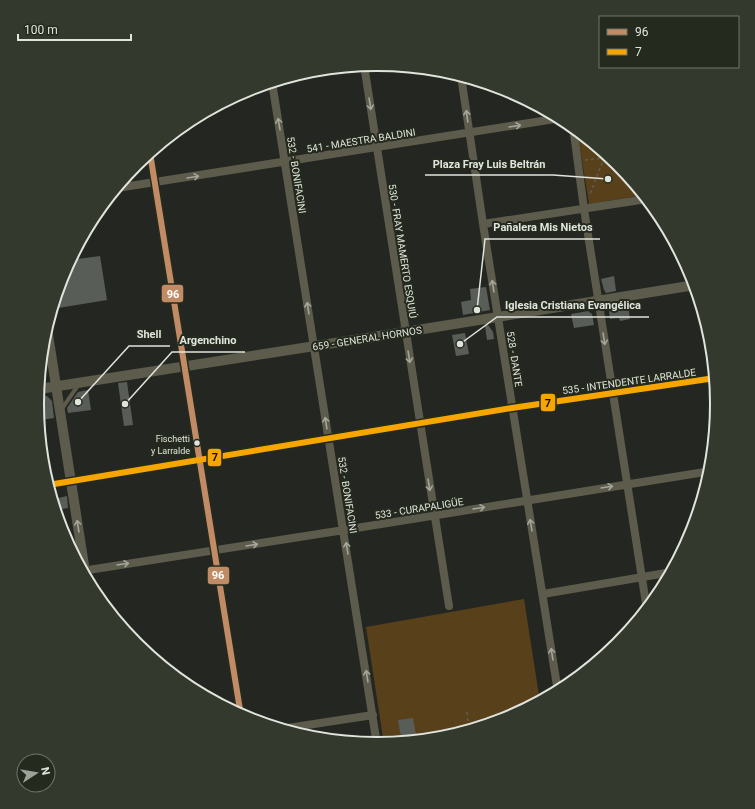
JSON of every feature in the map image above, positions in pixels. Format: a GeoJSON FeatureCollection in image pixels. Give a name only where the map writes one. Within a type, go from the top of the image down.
{"type":"FeatureCollection","features":[{"type":"Feature","properties":{"kind":"street","name":"530 - FRAY MAMERTO ESQUIÚ"},"geometry":{"type":"LineString","coordinates":[[365,72],[419,424],[449,606]]}},
{"type":"Feature","properties":{"kind":"street","name":"528 - DANTE"},"geometry":{"type":"LineString","coordinates":[[462,81],[557,686]]}},
{"type":"Feature","properties":{"kind":"street","name":"532 - BONIFACINI"},"geometry":{"type":"LineString","coordinates":[[273,88],[376,738]]}},
{"type":"Feature","properties":{"kind":"street","name":"541 - MAESTRA BALDINI"},"geometry":{"type":"LineString","coordinates":[[125,187],[285,163],[550,120]]}},
{"type":"Feature","properties":{"kind":"street"},"geometry":{"type":"LineString","coordinates":[[574,135],[598,301],[646,603]]}},
{"type":"Feature","properties":{"kind":"street"},"geometry":{"type":"LineString","coordinates":[[151,161],[185,365],[239,708]]}},
{"type":"Feature","properties":{"kind":"street"},"geometry":{"type":"LineString","coordinates":[[483,224],[641,200]]}},
{"type":"Feature","properties":{"kind":"street","name":"659 - GENERAL HORNOS"},"geometry":{"type":"LineString","coordinates":[[45,388],[689,286]]}},
{"type":"Feature","properties":{"kind":"street"},"geometry":{"type":"LineString","coordinates":[[49,343],[82,559]]}},
{"type":"Feature","properties":{"kind":"street","name":"535 - INTENDENTE LARRALDE"},"geometry":{"type":"LineString","coordinates":[[53,484],[512,408],[710,379]]}},
{"type":"Feature","properties":{"kind":"street","name":"533 - CURAPALIGÜE"},"geometry":{"type":"LineString","coordinates":[[90,572],[704,472]]}},
{"type":"Feature","properties":{"kind":"street"},"geometry":{"type":"LineString","coordinates":[[543,594],[665,573]]}},
{"type":"Feature","properties":{"kind":"street"},"geometry":{"type":"LineString","coordinates":[[292,727],[372,715]]}},
{"type":"Feature","properties":{"kind":"lane"},"geometry":{"type":"LineString","coordinates":[[60,412],[80,382]]}},
{"type":"Feature","properties":{"kind":"path"},"geometry":{"type":"LineString","coordinates":[[578,161],[602,158]]}},
{"type":"Feature","properties":{"kind":"path"},"geometry":{"type":"LineString","coordinates":[[590,194],[603,160]]}},
{"type":"Feature","properties":{"kind":"path"},"geometry":{"type":"LineString","coordinates":[[467,712],[469,725]]}},
{"type":"Feature","properties":{"kind":"shaded area"},"geometry":{"type":"Polygon","coordinates":[[[578,138],[613,169],[638,196],[589,204],[578,138]]]}},
{"type":"Feature","properties":{"kind":"shaded area"},"geometry":{"type":"Polygon","coordinates":[[[524,599],[539,696],[505,713],[464,727],[421,735],[383,738],[366,627],[524,599]]]}},
{"type":"Feature","properties":{"kind":"building"},"geometry":{"type":"Polygon","coordinates":[[[100,256],[107,300],[58,308],[69,277],[77,259],[100,256]]]}},
{"type":"Feature","properties":{"kind":"building"},"geometry":{"type":"Polygon","coordinates":[[[614,276],[616,291],[606,293],[601,279],[614,276]]]}},
{"type":"Feature","properties":{"kind":"building"},"geometry":{"type":"Polygon","coordinates":[[[486,287],[490,310],[463,315],[461,302],[471,300],[470,289],[486,287]]]}},
{"type":"Feature","properties":{"kind":"building"},"geometry":{"type":"Polygon","coordinates":[[[628,305],[630,319],[620,321],[619,318],[610,319],[609,312],[612,307],[628,305]]]}},
{"type":"Feature","properties":{"kind":"building"},"geometry":{"type":"Polygon","coordinates":[[[588,311],[592,314],[594,325],[574,328],[571,314],[588,311]]]}},
{"type":"Feature","properties":{"kind":"building"},"geometry":{"type":"Polygon","coordinates":[[[488,325],[493,332],[494,339],[487,340],[485,326],[488,325]]]}},
{"type":"Feature","properties":{"kind":"building"},"geometry":{"type":"Polygon","coordinates":[[[465,333],[469,354],[456,356],[452,335],[465,333]]]}},
{"type":"Feature","properties":{"kind":"building"},"geometry":{"type":"Polygon","coordinates":[[[127,382],[133,425],[124,426],[118,383],[127,382]]]}},
{"type":"Feature","properties":{"kind":"building"},"geometry":{"type":"Polygon","coordinates":[[[88,390],[91,410],[68,413],[67,408],[78,392],[88,390]]]}},
{"type":"Feature","properties":{"kind":"building"},"geometry":{"type":"Polygon","coordinates":[[[47,396],[52,401],[54,418],[45,419],[44,397],[47,396]]]}},
{"type":"Feature","properties":{"kind":"building"},"geometry":{"type":"Polygon","coordinates":[[[67,496],[68,508],[61,509],[57,498],[67,496]]]}},
{"type":"Feature","properties":{"kind":"building"},"geometry":{"type":"Polygon","coordinates":[[[413,718],[416,735],[401,737],[398,720],[413,718]]]}},
{"type":"Feature","properties":{"kind":"transit line","name":"96"},"geometry":{"type":"LineString","coordinates":[[151,160],[240,708]]}},
{"type":"Feature","properties":{"kind":"transit line","name":"7"},"geometry":{"type":"LineString","coordinates":[[53,484],[512,408],[710,379]]}},
{"type":"Feature","properties":{"kind":"place","name":"Plaza Fray Luis Beltrán"},"geometry":{"type":"Point","coordinates":[608,179]}},
{"type":"Feature","properties":{"kind":"place","name":"Pañalera Mis Nietos"},"geometry":{"type":"Point","coordinates":[477,310]}},
{"type":"Feature","properties":{"kind":"place","name":"Iglesia Cristiana Evangélica"},"geometry":{"type":"Point","coordinates":[460,344]}},
{"type":"Feature","properties":{"kind":"place","name":"Shell"},"geometry":{"type":"Point","coordinates":[78,402]}},
{"type":"Feature","properties":{"kind":"place","name":"Argenchino"},"geometry":{"type":"Point","coordinates":[125,404]}},
{"type":"Feature","properties":{"kind":"place","name":"Fischetti y Larralde"},"geometry":{"type":"Point","coordinates":[197,443]}}]}
